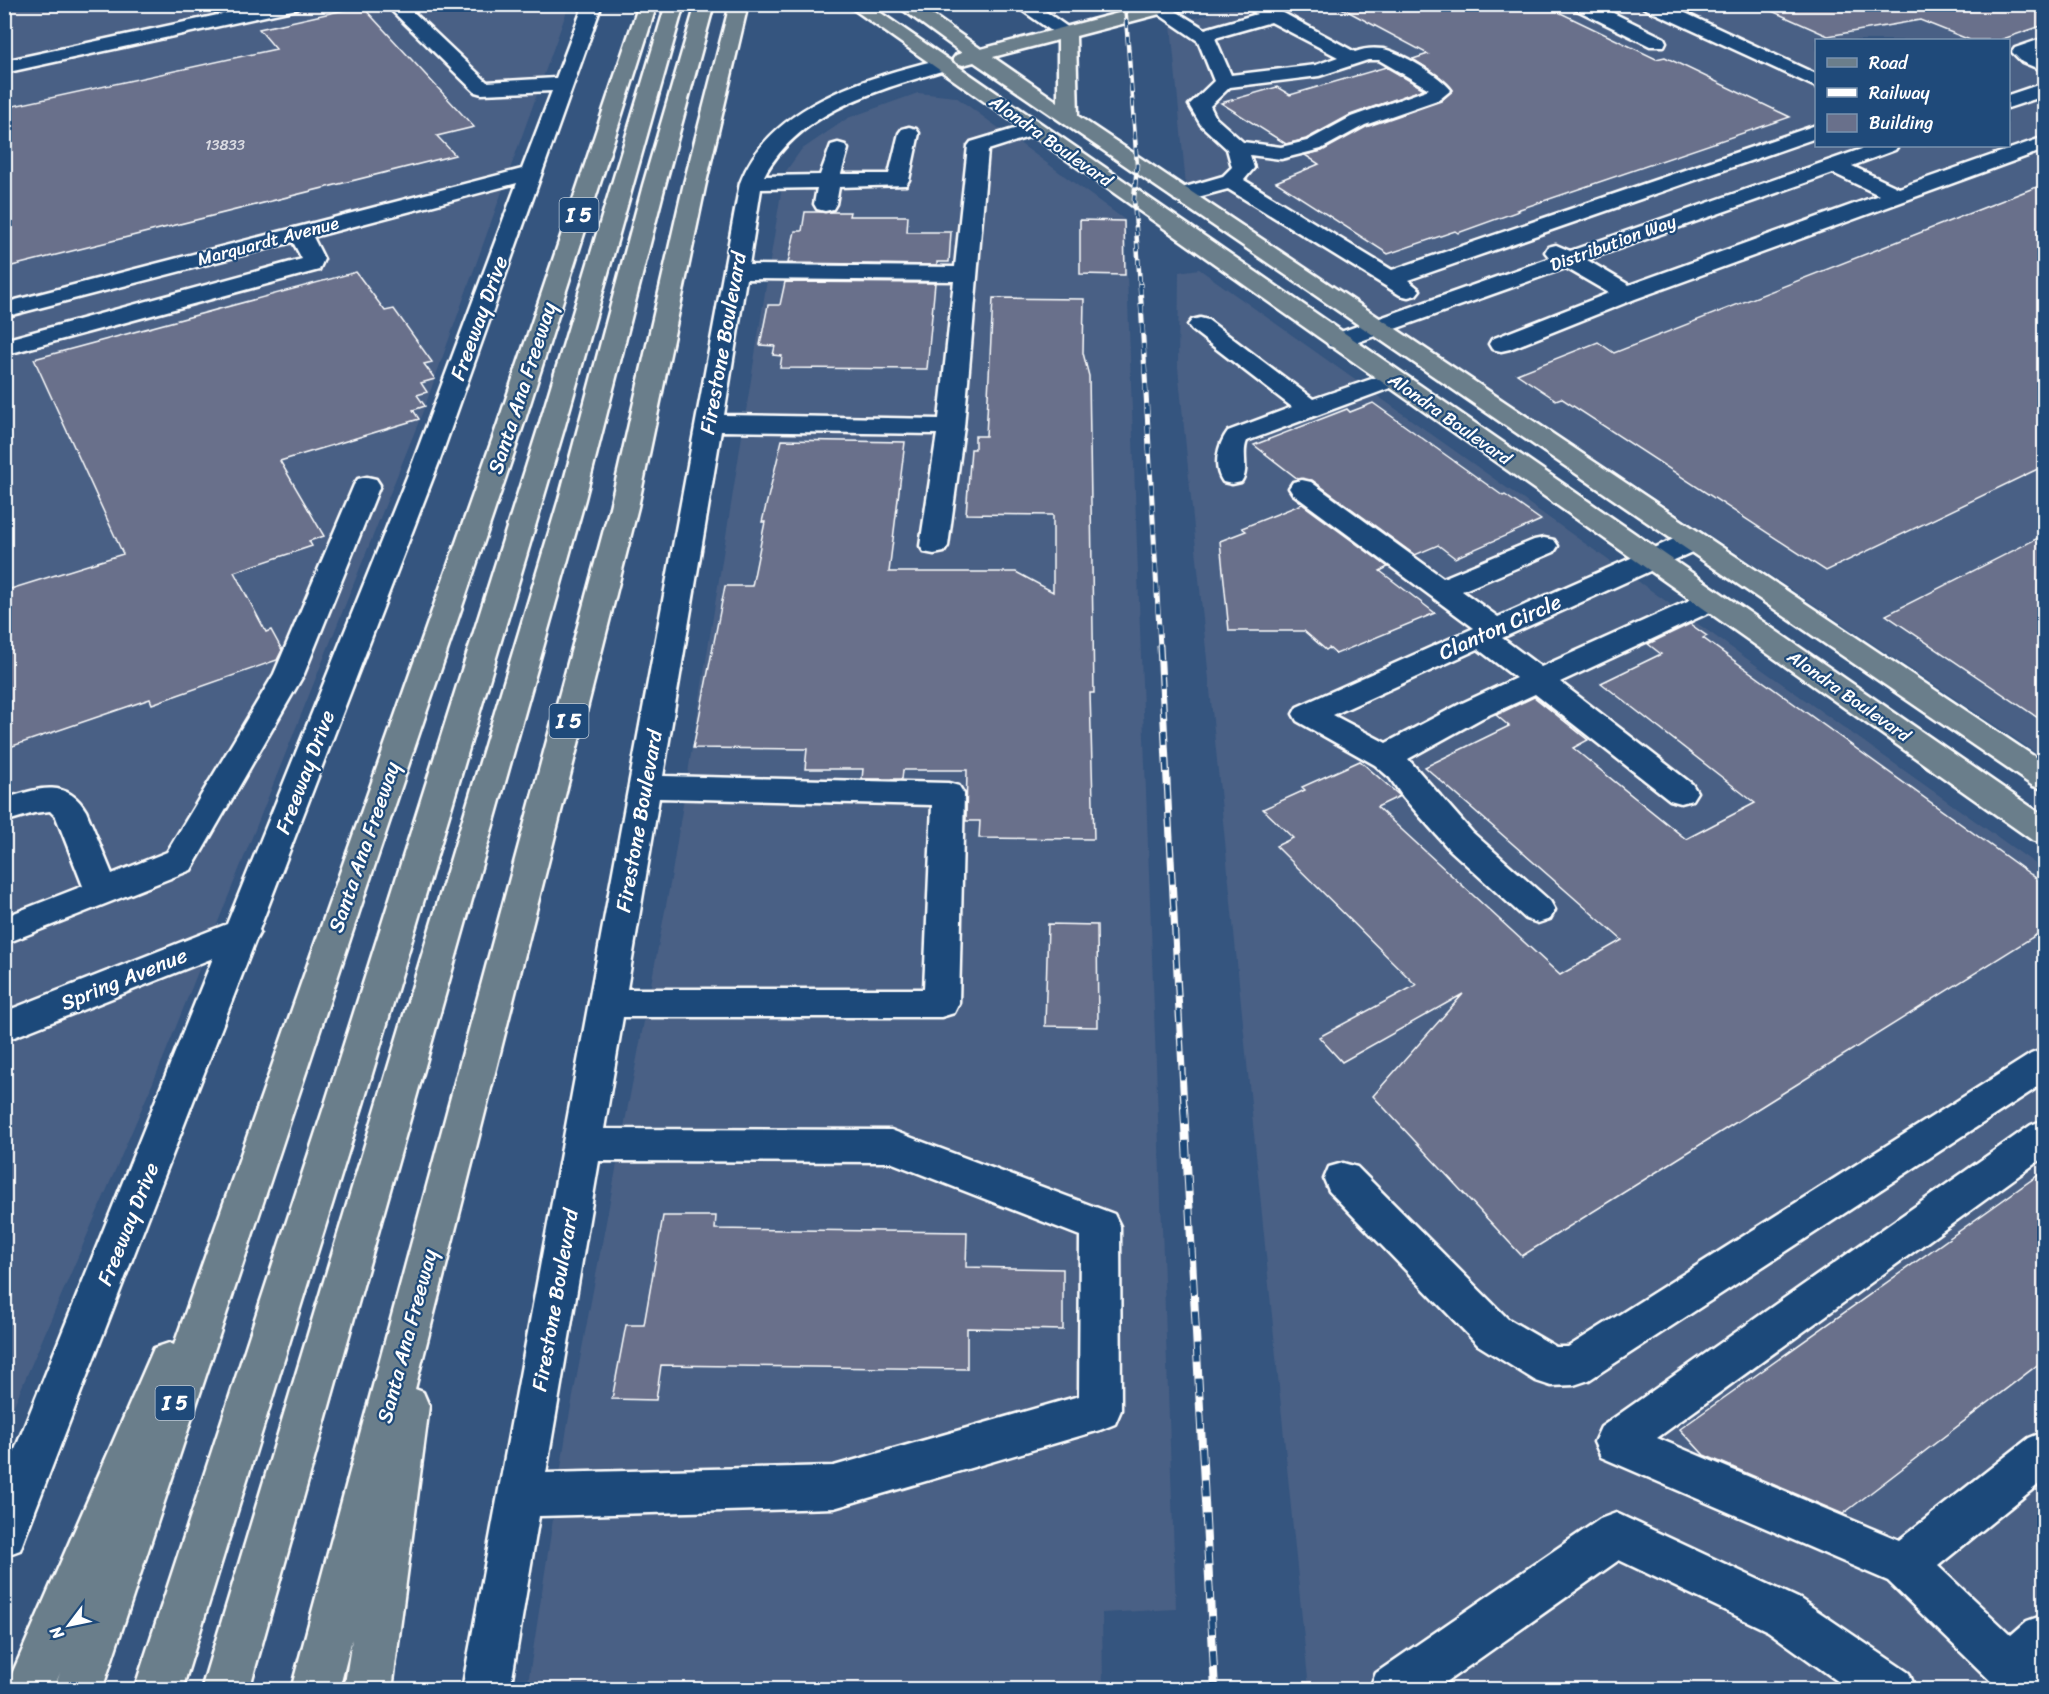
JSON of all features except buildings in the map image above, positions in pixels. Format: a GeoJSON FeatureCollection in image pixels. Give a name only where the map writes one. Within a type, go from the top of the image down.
{"type":"FeatureCollection","features":[{"type":"Feature","properties":{"kind":"main road","name":"Santa Ana Freeway"},"geometry":{"type":"LineString","coordinates":[[78,1689],[510,426],[648,4]]}},
{"type":"Feature","properties":{"kind":"main road"},"geometry":{"type":"LineString","coordinates":[[158,1689],[348,1090],[551,429],[675,4]]}},
{"type":"Feature","properties":{"kind":"main road"},"geometry":{"type":"LineString","coordinates":[[225,1689],[572,499],[654,185],[705,4]]}},
{"type":"Feature","properties":{"kind":"main road","name":"Santa Ana Freeway"},"geometry":{"type":"LineString","coordinates":[[315,1689],[624,507],[694,187],[739,4]]}},
{"type":"Feature","properties":{"kind":"main road","name":"Alondra Boulevard"},"geometry":{"type":"LineString","coordinates":[[855,4],[2044,832]]}},
{"type":"Feature","properties":{"kind":"main road","name":"Alondra Boulevard"},"geometry":{"type":"LineString","coordinates":[[904,4],[1068,118],[2044,778]]}},
{"type":"Feature","properties":{"kind":"main road"},"geometry":{"type":"LineString","coordinates":[[941,65],[1168,7]]}},
{"type":"Feature","properties":{"kind":"main road"},"geometry":{"type":"LineString","coordinates":[[1067,33],[1068,118]]}},
{"type":"Feature","properties":{"kind":"main road"},"geometry":{"type":"LineString","coordinates":[[29,1689],[273,1118]]}},
{"type":"Feature","properties":{"kind":"main road"},"geometry":{"type":"LineString","coordinates":[[368,1689],[429,1252]]}},
{"type":"Feature","properties":{"kind":"street"},"geometry":{"type":"LineString","coordinates":[[4,67],[297,4]]}},
{"type":"Feature","properties":{"kind":"street"},"geometry":{"type":"LineString","coordinates":[[394,4],[482,88],[564,84]]}},
{"type":"Feature","properties":{"kind":"street","name":"Freeway Drive"},"geometry":{"type":"LineString","coordinates":[[4,1534],[243,932],[426,462],[593,4]]}},
{"type":"Feature","properties":{"kind":"street"},"geometry":{"type":"LineString","coordinates":[[1022,4],[1067,33]]}},
{"type":"Feature","properties":{"kind":"street"},"geometry":{"type":"LineString","coordinates":[[1252,4],[1353,58]]}},
{"type":"Feature","properties":{"kind":"street"},"geometry":{"type":"LineString","coordinates":[[1579,4],[1657,42]]}},
{"type":"Feature","properties":{"kind":"street"},"geometry":{"type":"LineString","coordinates":[[1650,4],[1815,81]]}},
{"type":"Feature","properties":{"kind":"street"},"geometry":{"type":"LineString","coordinates":[[1168,7],[1206,38],[1224,82]]}},
{"type":"Feature","properties":{"kind":"street"},"geometry":{"type":"LineString","coordinates":[[1202,36],[1273,15]]}},
{"type":"Feature","properties":{"kind":"street"},"geometry":{"type":"LineString","coordinates":[[2044,44],[2022,52],[2044,65]]}},
{"type":"Feature","properties":{"kind":"street"},"geometry":{"type":"LineString","coordinates":[[1182,195],[1231,181],[1243,168],[1237,147],[1208,121],[1199,105],[1224,82],[1319,70],[1367,54],[1383,55],[1437,84],[1441,90],[1433,95],[1358,121],[1314,145],[1281,153],[1237,147]]}},
{"type":"Feature","properties":{"kind":"street","name":"Firestone Boulevard"},"geometry":{"type":"LineString","coordinates":[[486,1689],[751,183],[760,159],[773,143],[797,124],[839,100],[870,87],[941,65]]}},
{"type":"Feature","properties":{"kind":"street"},"geometry":{"type":"LineString","coordinates":[[2010,101],[2044,89]]}},
{"type":"Feature","properties":{"kind":"street"},"geometry":{"type":"LineString","coordinates":[[934,546],[951,427],[978,146],[1034,129]]}},
{"type":"Feature","properties":{"kind":"street"},"geometry":{"type":"LineString","coordinates":[[1390,279],[1815,131]]}},
{"type":"Feature","properties":{"kind":"street"},"geometry":{"type":"LineString","coordinates":[[751,183],[898,180],[909,134]]}},
{"type":"Feature","properties":{"kind":"street"},"geometry":{"type":"LineString","coordinates":[[2019,135],[2043,145]]}},
{"type":"Feature","properties":{"kind":"street"},"geometry":{"type":"LineString","coordinates":[[1501,344],[1627,294],[2043,145]]}},
{"type":"Feature","properties":{"kind":"street","name":"Distribution Way"},"geometry":{"type":"LineString","coordinates":[[1338,341],[1885,147]]}},
{"type":"Feature","properties":{"kind":"street"},"geometry":{"type":"LineString","coordinates":[[825,204],[838,149]]}},
{"type":"Feature","properties":{"kind":"street"},"geometry":{"type":"LineString","coordinates":[[1833,165],[1898,196]]}},
{"type":"Feature","properties":{"kind":"street","name":"Marquardt Avenue"},"geometry":{"type":"LineString","coordinates":[[4,310],[532,173]]}},
{"type":"Feature","properties":{"kind":"street"},"geometry":{"type":"LineString","coordinates":[[1231,181],[1435,307]]}},
{"type":"Feature","properties":{"kind":"street"},"geometry":{"type":"LineString","coordinates":[[4,348],[311,265],[313,259],[300,233]]}},
{"type":"Feature","properties":{"kind":"street"},"geometry":{"type":"LineString","coordinates":[[1523,233],[1627,294]]}},
{"type":"Feature","properties":{"kind":"street"},"geometry":{"type":"LineString","coordinates":[[188,262],[208,293]]}},
{"type":"Feature","properties":{"kind":"street"},"geometry":{"type":"LineString","coordinates":[[736,272],[966,274]]}},
{"type":"Feature","properties":{"kind":"street"},"geometry":{"type":"LineString","coordinates":[[147,273],[166,304]]}},
{"type":"Feature","properties":{"kind":"street"},"geometry":{"type":"LineString","coordinates":[[1200,325],[1310,409]]}},
{"type":"Feature","properties":{"kind":"street"},"geometry":{"type":"LineString","coordinates":[[1232,476],[1231,448],[1236,436],[1392,379]]}},
{"type":"Feature","properties":{"kind":"street"},"geometry":{"type":"LineString","coordinates":[[709,423],[822,423],[951,427]]}},
{"type":"Feature","properties":{"kind":"street"},"geometry":{"type":"LineString","coordinates":[[4,931],[179,861],[290,674],[367,485]]}},
{"type":"Feature","properties":{"kind":"street"},"geometry":{"type":"LineString","coordinates":[[1302,488],[1441,590],[1538,681],[1681,792]]}},
{"type":"Feature","properties":{"kind":"street","name":"Clanton Circle"},"geometry":{"type":"LineString","coordinates":[[1386,757],[1308,714],[1693,541]]}},
{"type":"Feature","properties":{"kind":"street"},"geometry":{"type":"LineString","coordinates":[[1441,590],[1544,546]]}},
{"type":"Feature","properties":{"kind":"street"},"geometry":{"type":"LineString","coordinates":[[1538,910],[1460,840],[1414,789],[1401,770],[1386,757],[1472,711],[1711,600]]}},
{"type":"Feature","properties":{"kind":"street"},"geometry":{"type":"LineString","coordinates":[[607,1003],[941,1003],[948,794],[645,787]]}},
{"type":"Feature","properties":{"kind":"street"},"geometry":{"type":"LineString","coordinates":[[4,811],[32,802],[57,799],[70,812],[102,892]]}},
{"type":"Feature","properties":{"kind":"street","name":"Spring Avenue"},"geometry":{"type":"LineString","coordinates":[[4,1027],[243,932]]}},
{"type":"Feature","properties":{"kind":"street"},"geometry":{"type":"LineString","coordinates":[[1343,1179],[1493,1332],[1551,1367],[1574,1366],[2044,1064]]}},
{"type":"Feature","properties":{"kind":"street"},"geometry":{"type":"LineString","coordinates":[[2030,1664],[1904,1565],[1616,1442],[2044,1136]]}},
{"type":"Feature","properties":{"kind":"street"},"geometry":{"type":"LineString","coordinates":[[520,1495],[834,1487],[1100,1410],[1100,1226],[891,1146],[582,1145]]}},
{"type":"Feature","properties":{"kind":"street"},"geometry":{"type":"LineString","coordinates":[[1904,1565],[2044,1453]]}},
{"type":"Feature","properties":{"kind":"street"},"geometry":{"type":"LineString","coordinates":[[1393,1689],[1616,1535],[1784,1615],[1892,1689]]}},
{"type":"Feature","properties":{"kind":"shaded area"},"geometry":{"type":"Polygon","coordinates":[[[1246,4],[2044,5],[2044,758],[1186,186],[1171,25],[1246,4]]]}},
{"type":"Feature","properties":{"kind":"shaded area"},"geometry":{"type":"Polygon","coordinates":[[[5,5],[569,5],[425,406],[163,1059],[5,1426],[5,5]]]}},
{"type":"Feature","properties":{"kind":"shaded area"},"geometry":{"type":"Polygon","coordinates":[[[918,93],[956,97],[1125,220],[1176,1609],[1102,1613],[1103,1689],[527,1690],[567,1428],[671,879],[784,174],[801,150],[848,118],[918,93]]]}},
{"type":"Feature","properties":{"kind":"shaded area"},"geometry":{"type":"Polygon","coordinates":[[[1199,269],[2044,870],[2044,1689],[1309,1689],[1178,367],[1179,272],[1199,269]]]}},
{"type":"Feature","properties":{"kind":"railway"},"geometry":{"type":"LineString","coordinates":[[1125,4],[1137,165],[1134,199],[1140,285]]}},
{"type":"Feature","properties":{"kind":"railway"},"geometry":{"type":"LineString","coordinates":[[1140,284],[1160,647]]}},
{"type":"Feature","properties":{"kind":"railway"},"geometry":{"type":"LineString","coordinates":[[1160,646],[1184,1108]]}},
{"type":"Feature","properties":{"kind":"railway"},"geometry":{"type":"LineString","coordinates":[[1184,1107],[1215,1690]]}}]}
